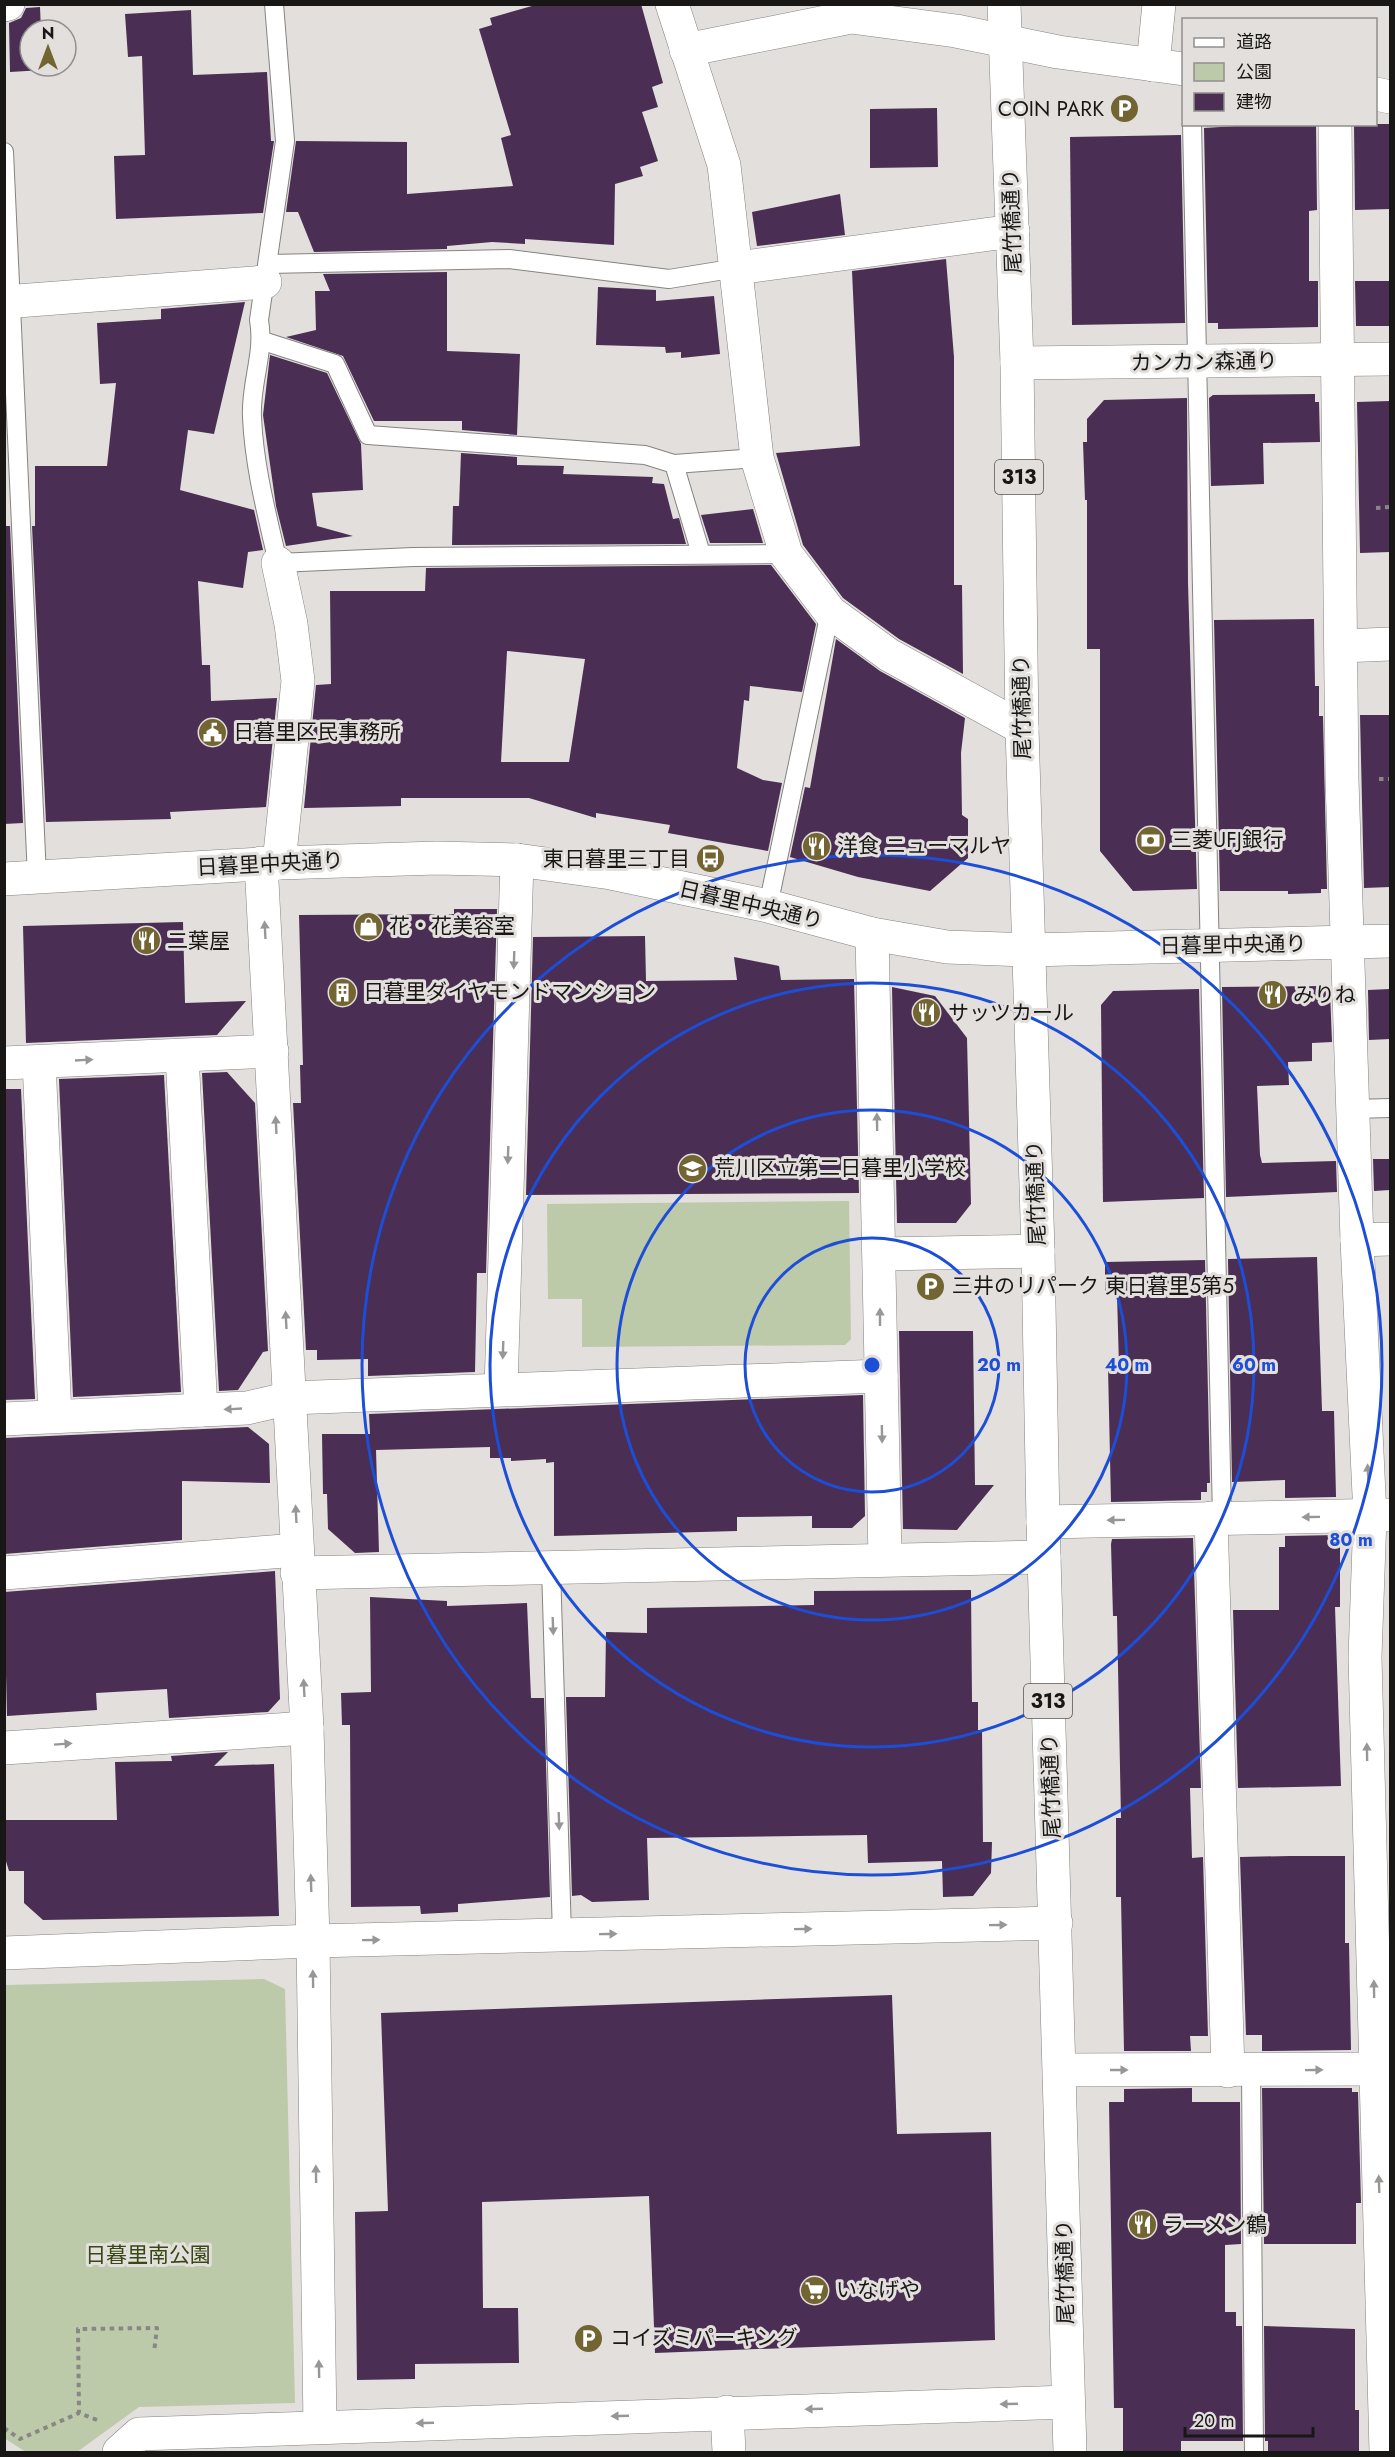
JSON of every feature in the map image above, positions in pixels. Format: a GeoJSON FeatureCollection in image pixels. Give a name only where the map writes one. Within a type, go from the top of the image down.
{"type":"FeatureCollection","features":[{"type":"Feature","properties":{"kind":"street"},"geometry":{"type":"LineString","coordinates":[[672,4],[724,165],[757,458],[786,554],[830,612],[889,655],[1022,728]]}},
{"type":"Feature","properties":{"kind":"street","name":"尾竹橋通り"},"geometry":{"type":"LineString","coordinates":[[1004,4],[1017,363],[1022,728],[1038,1251],[1042,1522],[1056,1923],[1070,2452]]}},
{"type":"Feature","properties":{"kind":"street"},"geometry":{"type":"LineString","coordinates":[[686,51],[851,17],[956,31],[1168,67],[1159,4]]}},
{"type":"Feature","properties":{"kind":"street"},"geometry":{"type":"LineString","coordinates":[[1335,126],[1342,780],[1357,1240],[1380,1515],[1365,1657],[1379,1791],[1387,2345],[1386,2452]]}},
{"type":"Feature","properties":{"kind":"street"},"geometry":{"type":"LineString","coordinates":[[737,268],[1012,231]]}},
{"type":"Feature","properties":{"kind":"street"},"geometry":{"type":"LineString","coordinates":[[8,302],[266,273]]}},
{"type":"Feature","properties":{"kind":"street","name":"カンカン森通り"},"geometry":{"type":"LineString","coordinates":[[1017,363],[1390,359]]}},
{"type":"Feature","properties":{"kind":"street"},"geometry":{"type":"LineString","coordinates":[[278,563],[291,624],[298,681],[270,863],[272,1051],[307,1728],[313,1941],[320,2427]]}},
{"type":"Feature","properties":{"kind":"street"},"geometry":{"type":"LineString","coordinates":[[1342,646],[1390,644]]}},
{"type":"Feature","properties":{"kind":"street","name":"日暮里中央通り"},"geometry":{"type":"LineString","coordinates":[[4,879],[270,863],[437,858],[517,860],[611,873],[768,906],[872,934],[947,947],[1028,950],[1390,941]]}},
{"type":"Feature","properties":{"kind":"street"},"geometry":{"type":"LineString","coordinates":[[501,1389],[517,860]]}},
{"type":"Feature","properties":{"kind":"street"},"geometry":{"type":"LineString","coordinates":[[872,934],[885,1560]]}},
{"type":"Feature","properties":{"kind":"street"},"geometry":{"type":"LineString","coordinates":[[4,1063],[272,1051]]}},
{"type":"Feature","properties":{"kind":"street"},"geometry":{"type":"LineString","coordinates":[[182,1056],[201,1410]]}},
{"type":"Feature","properties":{"kind":"street"},"geometry":{"type":"LineString","coordinates":[[39,1062],[55,1415]]}},
{"type":"Feature","properties":{"kind":"street"},"geometry":{"type":"LineString","coordinates":[[1357,1240],[1390,1239]]}},
{"type":"Feature","properties":{"kind":"street"},"geometry":{"type":"LineString","coordinates":[[880,1254],[1038,1251]]}},
{"type":"Feature","properties":{"kind":"street"},"geometry":{"type":"LineString","coordinates":[[4,1419],[247,1408],[290,1398],[880,1376]]}},
{"type":"Feature","properties":{"kind":"street"},"geometry":{"type":"LineString","coordinates":[[1042,1522],[1380,1515]]}},
{"type":"Feature","properties":{"kind":"street"},"geometry":{"type":"LineString","coordinates":[[1217,1518],[1239,2070]]}},
{"type":"Feature","properties":{"kind":"street"},"geometry":{"type":"LineString","coordinates":[[4,1574],[297,1561],[551,1567],[1044,1557]]}},
{"type":"Feature","properties":{"kind":"street"},"geometry":{"type":"LineString","coordinates":[[4,1748],[307,1728]]}},
{"type":"Feature","properties":{"kind":"street"},"geometry":{"type":"LineString","coordinates":[[4,1953],[313,1941],[1056,1923]]}},
{"type":"Feature","properties":{"kind":"street"},"geometry":{"type":"LineString","coordinates":[[1060,2070],[1383,2069]]}},
{"type":"Feature","properties":{"kind":"street"},"geometry":{"type":"LineString","coordinates":[[129,2443],[320,2427],[1068,2402]]}},
{"type":"Feature","properties":{"kind":"street"},"geometry":{"type":"LineString","coordinates":[[727,2412],[729,2452]]}},
{"type":"Feature","properties":{"kind":"lane"},"geometry":{"type":"LineString","coordinates":[[274,4],[285,141],[259,320],[263,341],[252,415],[264,502],[278,563],[413,556],[786,554]]}},
{"type":"Feature","properties":{"kind":"lane"},"geometry":{"type":"LineString","coordinates":[[1192,126],[1210,945],[1217,1518]]}},
{"type":"Feature","properties":{"kind":"lane"},"geometry":{"type":"LineString","coordinates":[[4,152],[8,302],[37,877]]}},
{"type":"Feature","properties":{"kind":"lane"},"geometry":{"type":"LineString","coordinates":[[266,273],[509,259],[669,279],[737,268]]}},
{"type":"Feature","properties":{"kind":"lane"},"geometry":{"type":"LineString","coordinates":[[263,341],[335,364],[368,435],[645,455],[674,464],[757,458]]}},
{"type":"Feature","properties":{"kind":"lane"},"geometry":{"type":"LineString","coordinates":[[674,464],[701,554]]}},
{"type":"Feature","properties":{"kind":"lane"},"geometry":{"type":"LineString","coordinates":[[768,906],[830,612]]}},
{"type":"Feature","properties":{"kind":"lane"},"geometry":{"type":"LineString","coordinates":[[1354,1109],[1390,1108]]}},
{"type":"Feature","properties":{"kind":"lane"},"geometry":{"type":"LineString","coordinates":[[551,1567],[562,1935]]}},
{"type":"Feature","properties":{"kind":"lane"},"geometry":{"type":"LineString","coordinates":[[1239,2070],[1254,2452]]}},
{"type":"Feature","properties":{"kind":"path"},"geometry":{"type":"LineString","coordinates":[[79,2413],[78,2329],[157,2328],[154,2352]]}},
{"type":"Feature","properties":{"kind":"path"},"geometry":{"type":"LineString","coordinates":[[4,2428],[20,2439],[79,2413]]}},
{"type":"Feature","properties":{"kind":"path"},"geometry":{"type":"LineString","coordinates":[[79,2413],[129,2443]]}},
{"type":"Feature","properties":{"kind":"green space"},"geometry":{"type":"Polygon","coordinates":[[[849,1201],[851,1339],[845,1345],[582,1347],[582,1299],[548,1299],[547,1204],[849,1201]]]}},
{"type":"Feature","properties":{"kind":"green space","name":"日暮里南公園"},"geometry":{"type":"Polygon","coordinates":[[[264,1979],[285,1989],[295,2403],[139,2407],[77,2452],[26,2452],[4,2438],[5,1985],[264,1979]]]}},
{"type":"Feature","properties":{"kind":"building"},"geometry":{"type":"Polygon","coordinates":[[[539,4],[641,4],[663,83],[652,87],[658,107],[642,112],[658,161],[640,167],[643,176],[615,184],[614,245],[525,239],[525,244],[492,242],[447,246],[447,249],[314,252],[298,212],[286,212],[296,141],[407,142],[407,194],[513,186],[501,138],[511,135],[479,29],[492,25],[490,18],[539,4]]]}},
{"type":"Feature","properties":{"kind":"building"},"geometry":{"type":"Polygon","coordinates":[[[40,7],[40,18],[21,18],[26,8],[40,7]]]}},
{"type":"Feature","properties":{"kind":"building"},"geometry":{"type":"Polygon","coordinates":[[[191,10],[193,75],[267,72],[271,141],[274,141],[263,213],[116,219],[114,156],[145,155],[142,56],[128,57],[125,14],[191,10]]]}},
{"type":"Feature","properties":{"kind":"building"},"geometry":{"type":"Polygon","coordinates":[[[18,19],[18,72],[10,72],[9,23],[18,19]]]}},
{"type":"Feature","properties":{"kind":"building"},"geometry":{"type":"Polygon","coordinates":[[[937,108],[938,167],[870,168],[870,109],[937,108]]]}},
{"type":"Feature","properties":{"kind":"building"},"geometry":{"type":"Polygon","coordinates":[[[1390,124],[1390,209],[1355,210],[1354,126],[1390,124]]]}},
{"type":"Feature","properties":{"kind":"building"},"geometry":{"type":"Polygon","coordinates":[[[1316,126],[1317,210],[1309,211],[1309,281],[1318,281],[1318,327],[1218,329],[1218,323],[1208,323],[1204,128],[1316,126]]]}},
{"type":"Feature","properties":{"kind":"building"},"geometry":{"type":"Polygon","coordinates":[[[1181,135],[1185,323],[1072,325],[1070,137],[1181,135]]]}},
{"type":"Feature","properties":{"kind":"building"},"geometry":{"type":"Polygon","coordinates":[[[840,194],[845,235],[757,246],[752,212],[840,194]]]}},
{"type":"Feature","properties":{"kind":"building"},"geometry":{"type":"Polygon","coordinates":[[[946,259],[954,357],[954,585],[962,585],[963,674],[899,639],[843,598],[803,545],[776,453],[860,446],[852,271],[946,259]]]}},
{"type":"Feature","properties":{"kind":"building"},"geometry":{"type":"Polygon","coordinates":[[[447,272],[447,351],[520,354],[517,435],[462,430],[462,421],[374,421],[343,356],[286,337],[316,330],[315,291],[330,291],[323,274],[447,272]]]}},
{"type":"Feature","properties":{"kind":"building"},"geometry":{"type":"Polygon","coordinates":[[[1355,281],[1390,281],[1390,326],[1356,326],[1355,281]]]}},
{"type":"Feature","properties":{"kind":"building"},"geometry":{"type":"Polygon","coordinates":[[[598,287],[656,290],[656,301],[714,296],[720,354],[681,358],[681,352],[666,353],[665,347],[596,345],[598,287]]]}},
{"type":"Feature","properties":{"kind":"building"},"geometry":{"type":"Polygon","coordinates":[[[245,302],[214,434],[188,430],[180,490],[254,510],[263,550],[248,552],[243,588],[198,581],[202,665],[210,665],[211,701],[277,698],[266,807],[170,812],[171,819],[46,822],[32,526],[35,526],[35,466],[107,466],[116,383],[100,384],[97,323],[161,319],[161,309],[245,302]]]}},
{"type":"Feature","properties":{"kind":"building"},"geometry":{"type":"Polygon","coordinates":[[[270,355],[327,373],[361,444],[363,490],[312,493],[317,526],[353,536],[286,546],[276,506],[263,415],[270,355]]]}},
{"type":"Feature","properties":{"kind":"building"},"geometry":{"type":"Polygon","coordinates":[[[1315,394],[1315,402],[1319,402],[1320,442],[1263,443],[1264,484],[1211,486],[1209,398],[1213,395],[1315,394]]]}},
{"type":"Feature","properties":{"kind":"building"},"geometry":{"type":"Polygon","coordinates":[[[1187,398],[1188,583],[1197,889],[1133,891],[1100,851],[1100,649],[1087,649],[1087,500],[1085,500],[1083,442],[1087,442],[1087,419],[1104,400],[1187,398]]]}},
{"type":"Feature","properties":{"kind":"building"},"geometry":{"type":"Polygon","coordinates":[[[1390,401],[1390,552],[1360,553],[1357,402],[1390,401]]]}},
{"type":"Feature","properties":{"kind":"building"},"geometry":{"type":"Polygon","coordinates":[[[461,453],[517,457],[517,465],[564,466],[563,474],[653,477],[652,483],[664,484],[673,519],[679,518],[686,544],[452,545],[453,506],[459,506],[461,453]]]}},
{"type":"Feature","properties":{"kind":"building"},"geometry":{"type":"Polygon","coordinates":[[[753,509],[763,543],[710,543],[701,515],[753,509]]]}},
{"type":"Feature","properties":{"kind":"building"},"geometry":{"type":"Polygon","coordinates":[[[4,526],[10,526],[23,823],[4,824],[4,526]]]}},
{"type":"Feature","properties":{"kind":"building"},"geometry":{"type":"Polygon","coordinates":[[[771,565],[816,624],[802,692],[750,686],[749,701],[744,700],[737,768],[763,780],[782,783],[768,851],[668,833],[670,825],[596,813],[596,818],[529,798],[401,798],[401,806],[304,808],[316,685],[331,684],[330,591],[425,591],[426,568],[771,565]],[[507,651],[501,762],[569,762],[585,659],[507,651]]]}},
{"type":"Feature","properties":{"kind":"building"},"geometry":{"type":"Polygon","coordinates":[[[1314,619],[1315,686],[1319,686],[1319,716],[1323,716],[1327,889],[1321,889],[1321,893],[1288,894],[1288,891],[1220,891],[1214,620],[1314,619]]]}},
{"type":"Feature","properties":{"kind":"building"},"geometry":{"type":"Polygon","coordinates":[[[836,639],[880,671],[965,718],[961,753],[962,815],[968,819],[968,858],[930,891],[858,877],[790,857],[805,787],[810,788],[836,639]]]}},
{"type":"Feature","properties":{"kind":"building"},"geometry":{"type":"Polygon","coordinates":[[[1360,715],[1390,715],[1390,887],[1364,888],[1360,715]]]}},
{"type":"Feature","properties":{"kind":"building"},"geometry":{"type":"Polygon","coordinates":[[[454,909],[497,909],[486,1273],[477,1273],[475,1372],[368,1376],[368,1359],[317,1360],[317,1350],[306,1350],[293,1103],[301,1103],[300,1065],[303,1065],[299,915],[454,914],[454,909]]]}},
{"type":"Feature","properties":{"kind":"building"},"geometry":{"type":"Polygon","coordinates":[[[183,922],[185,1003],[246,1001],[217,1035],[26,1043],[23,926],[183,922]]]}},
{"type":"Feature","properties":{"kind":"building"},"geometry":{"type":"Polygon","coordinates":[[[645,936],[646,981],[737,980],[734,957],[779,966],[781,980],[854,979],[859,1193],[526,1195],[533,937],[645,936]]]}},
{"type":"Feature","properties":{"kind":"building"},"geometry":{"type":"Polygon","coordinates":[[[1325,986],[1325,991],[1330,991],[1332,1042],[1312,1043],[1312,1061],[1288,1062],[1289,1085],[1257,1086],[1260,1155],[1262,1163],[1336,1161],[1337,1192],[1226,1197],[1222,987],[1325,986]]]}},
{"type":"Feature","properties":{"kind":"building"},"geometry":{"type":"Polygon","coordinates":[[[892,987],[935,996],[967,1038],[971,1204],[956,1223],[897,1223],[892,987]]]}},
{"type":"Feature","properties":{"kind":"building"},"geometry":{"type":"Polygon","coordinates":[[[1199,989],[1204,1198],[1103,1202],[1101,1005],[1113,991],[1199,989]]]}},
{"type":"Feature","properties":{"kind":"building"},"geometry":{"type":"Polygon","coordinates":[[[1390,989],[1390,1039],[1369,1040],[1368,990],[1390,989]]]}},
{"type":"Feature","properties":{"kind":"building"},"geometry":{"type":"Polygon","coordinates":[[[227,1072],[255,1103],[268,1351],[263,1352],[238,1390],[219,1391],[202,1073],[227,1072]]]}},
{"type":"Feature","properties":{"kind":"building"},"geometry":{"type":"Polygon","coordinates":[[[164,1075],[181,1392],[73,1397],[59,1079],[164,1075]]]}},
{"type":"Feature","properties":{"kind":"building"},"geometry":{"type":"Polygon","coordinates":[[[4,1089],[21,1089],[35,1399],[4,1400],[4,1089]]]}},
{"type":"Feature","properties":{"kind":"building"},"geometry":{"type":"Polygon","coordinates":[[[1373,1159],[1390,1159],[1390,1190],[1374,1191],[1373,1159]]]}},
{"type":"Feature","properties":{"kind":"building"},"geometry":{"type":"Polygon","coordinates":[[[1317,1257],[1322,1411],[1334,1411],[1336,1497],[1285,1498],[1285,1480],[1232,1482],[1228,1259],[1317,1257]]]}},
{"type":"Feature","properties":{"kind":"building"},"geometry":{"type":"Polygon","coordinates":[[[1205,1260],[1210,1483],[1207,1483],[1207,1492],[1201,1492],[1201,1500],[1111,1502],[1108,1367],[1119,1366],[1117,1294],[1105,1294],[1105,1262],[1205,1260]]]}},
{"type":"Feature","properties":{"kind":"building"},"geometry":{"type":"Polygon","coordinates":[[[899,1331],[973,1331],[975,1485],[994,1485],[957,1530],[903,1529],[899,1331]]]}},
{"type":"Feature","properties":{"kind":"building"},"geometry":{"type":"Polygon","coordinates":[[[863,1395],[865,1516],[852,1528],[812,1528],[812,1516],[737,1517],[737,1531],[554,1536],[554,1462],[546,1463],[546,1459],[511,1461],[511,1458],[490,1458],[490,1447],[376,1450],[379,1552],[355,1553],[328,1529],[327,1494],[323,1494],[322,1434],[370,1434],[369,1414],[863,1395]]]}},
{"type":"Feature","properties":{"kind":"building"},"geometry":{"type":"Polygon","coordinates":[[[248,1427],[269,1444],[270,1483],[182,1481],[182,1540],[4,1554],[4,1438],[248,1427]]]}},
{"type":"Feature","properties":{"kind":"building"},"geometry":{"type":"Polygon","coordinates":[[[1337,1535],[1337,1547],[1340,1547],[1340,1607],[1335,1607],[1341,1786],[1238,1788],[1233,1610],[1279,1610],[1279,1547],[1285,1547],[1285,1536],[1337,1535]]]}},
{"type":"Feature","properties":{"kind":"building"},"geometry":{"type":"Polygon","coordinates":[[[1193,1538],[1201,1788],[1190,1788],[1192,1858],[1203,1857],[1208,2036],[1190,2036],[1191,2051],[1124,2051],[1121,1897],[1116,1897],[1116,1818],[1121,1818],[1117,1616],[1113,1616],[1111,1544],[1112,1539],[1193,1538]]]}},
{"type":"Feature","properties":{"kind":"building"},"geometry":{"type":"Polygon","coordinates":[[[275,1571],[280,1699],[268,1712],[169,1718],[167,1689],[96,1693],[97,1710],[7,1716],[4,1592],[275,1571]]]}},
{"type":"Feature","properties":{"kind":"building"},"geometry":{"type":"Polygon","coordinates":[[[971,1590],[972,1702],[978,1702],[978,1730],[982,1730],[983,1842],[992,1842],[991,1873],[973,1896],[943,1897],[942,1861],[868,1863],[867,1835],[647,1838],[649,1900],[592,1902],[581,1895],[572,1896],[566,1697],[605,1697],[606,1632],[647,1633],[647,1608],[814,1605],[814,1591],[971,1590]]]}},
{"type":"Feature","properties":{"kind":"building"},"geometry":{"type":"Polygon","coordinates":[[[370,1597],[447,1601],[447,1606],[527,1603],[531,1698],[544,1698],[550,1897],[458,1904],[458,1912],[421,1914],[420,1906],[351,1907],[350,1725],[342,1725],[341,1693],[371,1692],[370,1597]]]}},
{"type":"Feature","properties":{"kind":"building"},"geometry":{"type":"Polygon","coordinates":[[[228,1752],[214,1766],[274,1764],[279,1916],[43,1920],[24,1903],[24,1871],[9,1871],[4,1855],[4,1820],[117,1820],[115,1762],[172,1761],[171,1756],[228,1752]]]}},
{"type":"Feature","properties":{"kind":"building"},"geometry":{"type":"Polygon","coordinates":[[[1345,1856],[1345,1943],[1349,1943],[1351,2050],[1262,2051],[1262,2035],[1246,2035],[1240,1857],[1345,1856]]]}},
{"type":"Feature","properties":{"kind":"building"},"geometry":{"type":"Polygon","coordinates":[[[892,1995],[897,2134],[991,2132],[995,2340],[655,2353],[649,2196],[482,2202],[483,2308],[518,2308],[519,2363],[415,2364],[415,2379],[357,2380],[355,2212],[388,2211],[381,2013],[892,1995]]]}},
{"type":"Feature","properties":{"kind":"building"},"geometry":{"type":"Polygon","coordinates":[[[1192,2088],[1192,2102],[1240,2102],[1241,2244],[1225,2245],[1225,2312],[1236,2312],[1236,2326],[1242,2326],[1243,2441],[1181,2441],[1181,2452],[1123,2452],[1123,2408],[1114,2408],[1109,2102],[1124,2102],[1124,2089],[1192,2088]]]}},
{"type":"Feature","properties":{"kind":"building"},"geometry":{"type":"Polygon","coordinates":[[[1262,2088],[1352,2088],[1352,2092],[1358,2092],[1361,2203],[1356,2203],[1356,2244],[1264,2244],[1262,2088]]]}},
{"type":"Feature","properties":{"kind":"building"},"geometry":{"type":"Polygon","coordinates":[[[1264,2326],[1355,2329],[1355,2410],[1359,2410],[1359,2452],[1268,2452],[1268,2441],[1265,2441],[1264,2326]]]}},
{"type":"Feature","properties":{"kind":"place","name":"COIN PARK"},"geometry":{"type":"Point","coordinates":[1125,109]}},
{"type":"Feature","properties":{"kind":"place","name":"日暮里区民事務所"},"geometry":{"type":"Point","coordinates":[212,732]}},
{"type":"Feature","properties":{"kind":"place","name":"三菱UFJ銀行"},"geometry":{"type":"Point","coordinates":[1150,840]}},
{"type":"Feature","properties":{"kind":"place","name":"洋食 ニューマルヤ"},"geometry":{"type":"Point","coordinates":[816,846]}},
{"type":"Feature","properties":{"kind":"place","name":"東日暮里三丁目"},"geometry":{"type":"Point","coordinates":[711,859]}},
{"type":"Feature","properties":{"kind":"place","name":"花・花美容室"},"geometry":{"type":"Point","coordinates":[368,926]}},
{"type":"Feature","properties":{"kind":"place","name":"二葉屋"},"geometry":{"type":"Point","coordinates":[146,941]}},
{"type":"Feature","properties":{"kind":"place","name":"日暮里ダイヤモンドマンション"},"geometry":{"type":"Point","coordinates":[342,992]}},
{"type":"Feature","properties":{"kind":"place","name":"みりね"},"geometry":{"type":"Point","coordinates":[1272,995]}},
{"type":"Feature","properties":{"kind":"place","name":"サッツカール"},"geometry":{"type":"Point","coordinates":[927,1013]}},
{"type":"Feature","properties":{"kind":"place","name":"荒川区立第二日暮里小学校"},"geometry":{"type":"Point","coordinates":[693,1168]}},
{"type":"Feature","properties":{"kind":"place","name":"三井のリパーク 東日暮里5第5"},"geometry":{"type":"Point","coordinates":[931,1286]}},
{"type":"Feature","properties":{"kind":"place","name":"ラーメン鶴"},"geometry":{"type":"Point","coordinates":[1142,2225]}},
{"type":"Feature","properties":{"kind":"place","name":"いなげや"},"geometry":{"type":"Point","coordinates":[815,2290]}},
{"type":"Feature","properties":{"kind":"place","name":"コイズミパーキング"},"geometry":{"type":"Point","coordinates":[589,2338]}}]}
